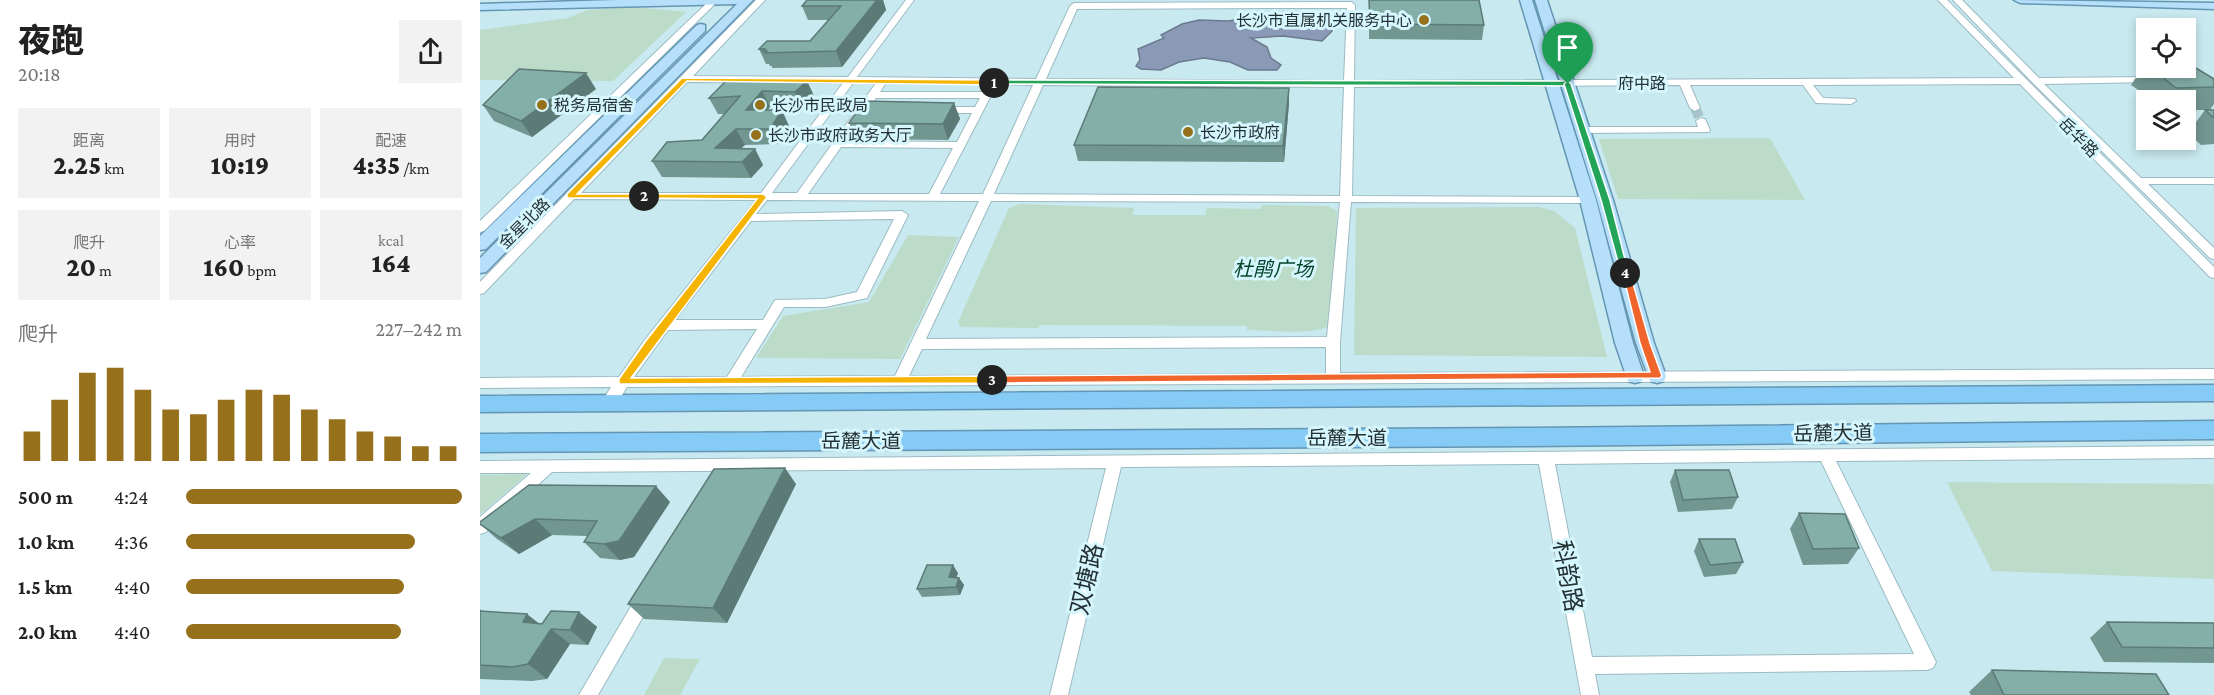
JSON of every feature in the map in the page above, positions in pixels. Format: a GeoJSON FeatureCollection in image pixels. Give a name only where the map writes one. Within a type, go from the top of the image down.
{"type":"FeatureCollection","features":[{"type":"Feature","properties":{"kind":"highway","name":"岳麓大道"},"geometry":{"type":"LineString","coordinates":[[480,404],[2214,393]]}},
{"type":"Feature","properties":{"kind":"highway","name":"岳麓大道"},"geometry":{"type":"LineString","coordinates":[[480,443],[1532,437],[2214,430]]}},
{"type":"Feature","properties":{"kind":"main road","name":"金星北路"},"geometry":{"type":"LineString","coordinates":[[480,245],[730,0]]}},
{"type":"Feature","properties":{"kind":"main road"},"geometry":{"type":"LineString","coordinates":[[480,7],[747,0]]}},
{"type":"Feature","properties":{"kind":"main road","name":"金星北路"},"geometry":{"type":"LineString","coordinates":[[480,268],[747,0]]}},
{"type":"Feature","properties":{"kind":"main road"},"geometry":{"type":"LineString","coordinates":[[1526,0],[1560,84],[1583,130],[1645,343],[1657,376]]}},
{"type":"Feature","properties":{"kind":"main road"},"geometry":{"type":"LineString","coordinates":[[2020,0],[2214,6]]}},
{"type":"Feature","properties":{"kind":"main road"},"geometry":{"type":"LineString","coordinates":[[2182,0],[2214,1]]}},
{"type":"Feature","properties":{"kind":"main road"},"geometry":{"type":"LineString","coordinates":[[1544,2],[1560,84],[1588,200],[1624,343],[1635,376]]}},
{"type":"Feature","properties":{"kind":"street"},"geometry":{"type":"LineString","coordinates":[[480,290],[761,0]]}},
{"type":"Feature","properties":{"kind":"street"},"geometry":{"type":"LineString","coordinates":[[609,402],[664,325],[910,0]]}},
{"type":"Feature","properties":{"kind":"street"},"geometry":{"type":"LineString","coordinates":[[1161,6],[1188,0]]}},
{"type":"Feature","properties":{"kind":"street"},"geometry":{"type":"LineString","coordinates":[[1202,0],[1221,6],[1238,0]]}},
{"type":"Feature","properties":{"kind":"street"},"geometry":{"type":"LineString","coordinates":[[1250,0],[1271,6]]}},
{"type":"Feature","properties":{"kind":"street","name":"岳华路"},"geometry":{"type":"LineString","coordinates":[[1942,0],[2214,274]]}},
{"type":"Feature","properties":{"kind":"street","name":"岳华路"},"geometry":{"type":"LineString","coordinates":[[1957,0],[2036,81],[2214,255]]}},
{"type":"Feature","properties":{"kind":"street"},"geometry":{"type":"LineString","coordinates":[[480,228],[713,1]]}},
{"type":"Feature","properties":{"kind":"street"},"geometry":{"type":"LineString","coordinates":[[900,380],[1074,6],[1352,6],[1346,199],[1333,342],[1333,378]]}},
{"type":"Feature","properties":{"kind":"street","name":"府中路"},"geometry":{"type":"LineString","coordinates":[[685,79],[1349,84],[2023,81]]}},
{"type":"Feature","properties":{"kind":"street"},"geometry":{"type":"LineString","coordinates":[[2036,81],[2167,79]]}},
{"type":"Feature","properties":{"kind":"street"},"geometry":{"type":"LineString","coordinates":[[800,197],[839,144],[869,110],[873,95],[883,81]]}},
{"type":"Feature","properties":{"kind":"street"},"geometry":{"type":"LineString","coordinates":[[933,197],[993,82]]}},
{"type":"Feature","properties":{"kind":"street"},"geometry":{"type":"LineString","coordinates":[[1806,82],[1820,101],[1851,101]]}},
{"type":"Feature","properties":{"kind":"street"},"geometry":{"type":"LineString","coordinates":[[1684,83],[1695,108]]}},
{"type":"Feature","properties":{"kind":"street"},"geometry":{"type":"LineString","coordinates":[[873,95],[985,95]]}},
{"type":"Feature","properties":{"kind":"street"},"geometry":{"type":"LineString","coordinates":[[932,110],[978,110]]}},
{"type":"Feature","properties":{"kind":"street"},"geometry":{"type":"LineString","coordinates":[[1583,130],[1705,130],[1701,121]]}},
{"type":"Feature","properties":{"kind":"street"},"geometry":{"type":"LineString","coordinates":[[839,144],[961,145]]}},
{"type":"Feature","properties":{"kind":"street"},"geometry":{"type":"LineString","coordinates":[[2139,181],[2214,180]]}},
{"type":"Feature","properties":{"kind":"street"},"geometry":{"type":"LineString","coordinates":[[570,196],[1588,200]]}},
{"type":"Feature","properties":{"kind":"street"},"geometry":{"type":"LineString","coordinates":[[844,215],[854,197]]}},
{"type":"Feature","properties":{"kind":"street"},"geometry":{"type":"LineString","coordinates":[[731,381],[780,303],[825,303],[862,295],[902,215],[747,218]]}},
{"type":"Feature","properties":{"kind":"street"},"geometry":{"type":"LineString","coordinates":[[664,325],[767,324]]}},
{"type":"Feature","properties":{"kind":"street"},"geometry":{"type":"LineString","coordinates":[[917,344],[1333,342]]}},
{"type":"Feature","properties":{"kind":"street"},"geometry":{"type":"LineString","coordinates":[[480,383],[2214,374]]}},
{"type":"Feature","properties":{"kind":"street"},"geometry":{"type":"LineString","coordinates":[[480,467],[2214,452]]}},
{"type":"Feature","properties":{"kind":"street"},"geometry":{"type":"LineString","coordinates":[[1585,666],[1927,662],[1825,454]]}},
{"type":"Feature","properties":{"kind":"street","name":"科韵路"},"geometry":{"type":"LineString","coordinates":[[1546,458],[1590,695]]}},
{"type":"Feature","properties":{"kind":"street","name":"双塘路"},"geometry":{"type":"LineString","coordinates":[[1059,695],[1114,462]]}},
{"type":"Feature","properties":{"kind":"street"},"geometry":{"type":"LineString","coordinates":[[710,486],[721,466]]}},
{"type":"Feature","properties":{"kind":"street"},"geometry":{"type":"LineString","coordinates":[[480,527],[548,467]]}},
{"type":"Feature","properties":{"kind":"street"},"geometry":{"type":"LineString","coordinates":[[588,695],[652,586]]}},
{"type":"Feature","properties":{"kind":"green space"},"geometry":{"type":"Polygon","coordinates":[[[635,7],[686,12],[613,81],[480,80],[480,30],[568,18],[587,10],[635,7]]]}},
{"type":"Feature","properties":{"kind":"green space"},"geometry":{"type":"Polygon","coordinates":[[[1770,138],[1805,200],[1618,199],[1599,139],[1770,138]]]}},
{"type":"Feature","properties":{"kind":"green space","name":"杜鹃广场"},"geometry":{"type":"Polygon","coordinates":[[[1020,204],[1134,208],[1133,215],[1205,215],[1207,208],[1261,209],[1262,205],[1328,206],[1337,211],[1334,323],[1317,330],[1293,332],[1247,330],[1247,326],[961,327],[958,322],[1009,208],[1020,204]]]}},
{"type":"Feature","properties":{"kind":"green space"},"geometry":{"type":"Polygon","coordinates":[[[1539,207],[1554,211],[1575,228],[1607,357],[1354,355],[1356,208],[1539,207]]]}},
{"type":"Feature","properties":{"kind":"green space"},"geometry":{"type":"Polygon","coordinates":[[[908,235],[959,237],[900,359],[756,358],[783,316],[869,302],[908,235]]]}},
{"type":"Feature","properties":{"kind":"green space"},"geometry":{"type":"Polygon","coordinates":[[[527,474],[483,512],[480,514],[480,475],[527,474]]]}},
{"type":"Feature","properties":{"kind":"green space"},"geometry":{"type":"Polygon","coordinates":[[[1947,482],[2214,484],[2214,579],[1992,571],[1947,482]]]}},
{"type":"Feature","properties":{"kind":"green space"},"geometry":{"type":"Polygon","coordinates":[[[664,658],[700,659],[680,695],[644,695],[664,658]]]}},
{"type":"Feature","properties":{"kind":"water"},"geometry":{"type":"Polygon","coordinates":[[[1286,12],[1306,13],[1320,17],[1325,20],[1332,31],[1322,41],[1283,36],[1251,38],[1267,47],[1271,58],[1281,65],[1277,70],[1248,70],[1230,62],[1204,58],[1179,62],[1161,70],[1141,69],[1136,66],[1140,60],[1138,49],[1164,38],[1161,35],[1182,24],[1199,20],[1228,21],[1286,12]]]}},
{"type":"Feature","properties":{"kind":"building"},"geometry":{"type":"Polygon","coordinates":[[[807,0],[877,0],[836,51],[765,53],[767,51],[763,51],[765,49],[759,49],[767,41],[810,41],[841,6],[802,6],[807,0]]]}},
{"type":"Feature","properties":{"kind":"building"},"geometry":{"type":"Polygon","coordinates":[[[1369,0],[1479,0],[1484,25],[1370,24],[1369,0]]]}},
{"type":"Feature","properties":{"kind":"building"},"geometry":{"type":"Polygon","coordinates":[[[2196,68],[2214,79],[2214,87],[2176,88],[2164,78],[2196,78],[2196,68]]]}},
{"type":"Feature","properties":{"kind":"building"},"geometry":{"type":"Polygon","coordinates":[[[519,69],[586,73],[521,121],[483,105],[519,69]]]}},
{"type":"Feature","properties":{"kind":"building"},"geometry":{"type":"Polygon","coordinates":[[[727,80],[807,81],[795,92],[762,91],[746,110],[782,110],[770,129],[736,129],[715,148],[755,149],[742,162],[652,161],[667,142],[702,140],[740,96],[709,98],[727,80]]]}},
{"type":"Feature","properties":{"kind":"building","name":"长沙市政府"},"geometry":{"type":"Polygon","coordinates":[[[1098,87],[1289,88],[1283,146],[1074,145],[1098,87]]]}},
{"type":"Feature","properties":{"kind":"building"},"geometry":{"type":"Polygon","coordinates":[[[864,101],[954,103],[943,124],[849,123],[864,101]]]}},
{"type":"Feature","properties":{"kind":"building"},"geometry":{"type":"Polygon","coordinates":[[[2205,110],[2214,110],[2214,118],[2205,110]]]}},
{"type":"Feature","properties":{"kind":"building"},"geometry":{"type":"Polygon","coordinates":[[[785,468],[713,608],[628,604],[714,469],[785,468]]]}},
{"type":"Feature","properties":{"kind":"building"},"geometry":{"type":"Polygon","coordinates":[[[1675,470],[1729,470],[1738,497],[1683,500],[1675,470]]]}},
{"type":"Feature","properties":{"kind":"building"},"geometry":{"type":"Polygon","coordinates":[[[529,485],[656,486],[619,541],[604,544],[584,542],[597,521],[535,519],[501,538],[480,524],[529,485]]]}},
{"type":"Feature","properties":{"kind":"building"},"geometry":{"type":"Polygon","coordinates":[[[1799,513],[1845,514],[1859,548],[1813,549],[1799,513]]]}},
{"type":"Feature","properties":{"kind":"building"},"geometry":{"type":"Polygon","coordinates":[[[1699,539],[1735,539],[1743,562],[1710,565],[1699,539]]]}},
{"type":"Feature","properties":{"kind":"building"},"geometry":{"type":"Polygon","coordinates":[[[927,565],[953,565],[949,577],[959,578],[956,587],[917,589],[927,565]]]}},
{"type":"Feature","properties":{"kind":"building"},"geometry":{"type":"Polygon","coordinates":[[[480,611],[527,614],[523,622],[542,624],[551,611],[579,612],[570,630],[551,629],[528,664],[512,667],[480,665],[480,611]]]}},
{"type":"Feature","properties":{"kind":"building"},"geometry":{"type":"Polygon","coordinates":[[[2107,622],[2214,623],[2214,648],[2122,647],[2107,622]]]}},
{"type":"Feature","properties":{"kind":"building"},"geometry":{"type":"Polygon","coordinates":[[[1992,670],[2156,674],[2169,695],[2004,695],[1992,670]]]}},
{"type":"Feature","properties":{"kind":"tunnel"},"geometry":{"type":"LineString","coordinates":[[1695,108],[1701,121]]}},
{"type":"Feature","properties":{"kind":"place","name":"长沙市直属机关服务中心"},"geometry":{"type":"Point","coordinates":[1424,20]}},
{"type":"Feature","properties":{"kind":"place","name":"税务局宿舍"},"geometry":{"type":"Point","coordinates":[542,105]}},
{"type":"Feature","properties":{"kind":"place","name":"长沙市民政局"},"geometry":{"type":"Point","coordinates":[760,105]}},
{"type":"Feature","properties":{"kind":"place","name":"长沙市政府"},"geometry":{"type":"Point","coordinates":[1188,132]}},
{"type":"Feature","properties":{"kind":"place","name":"长沙市政府政务大厅"},"geometry":{"type":"Point","coordinates":[756,135]}},
{"type":"Feature","properties":{"kind":"route"},"geometry":{"type":"LineString","coordinates":[[685,79],[1040,83],[1568,84],[1605,200],[1645,343],[1657,376],[623,382],[649,344],[763,197],[570,196],[685,79]]}}]}
